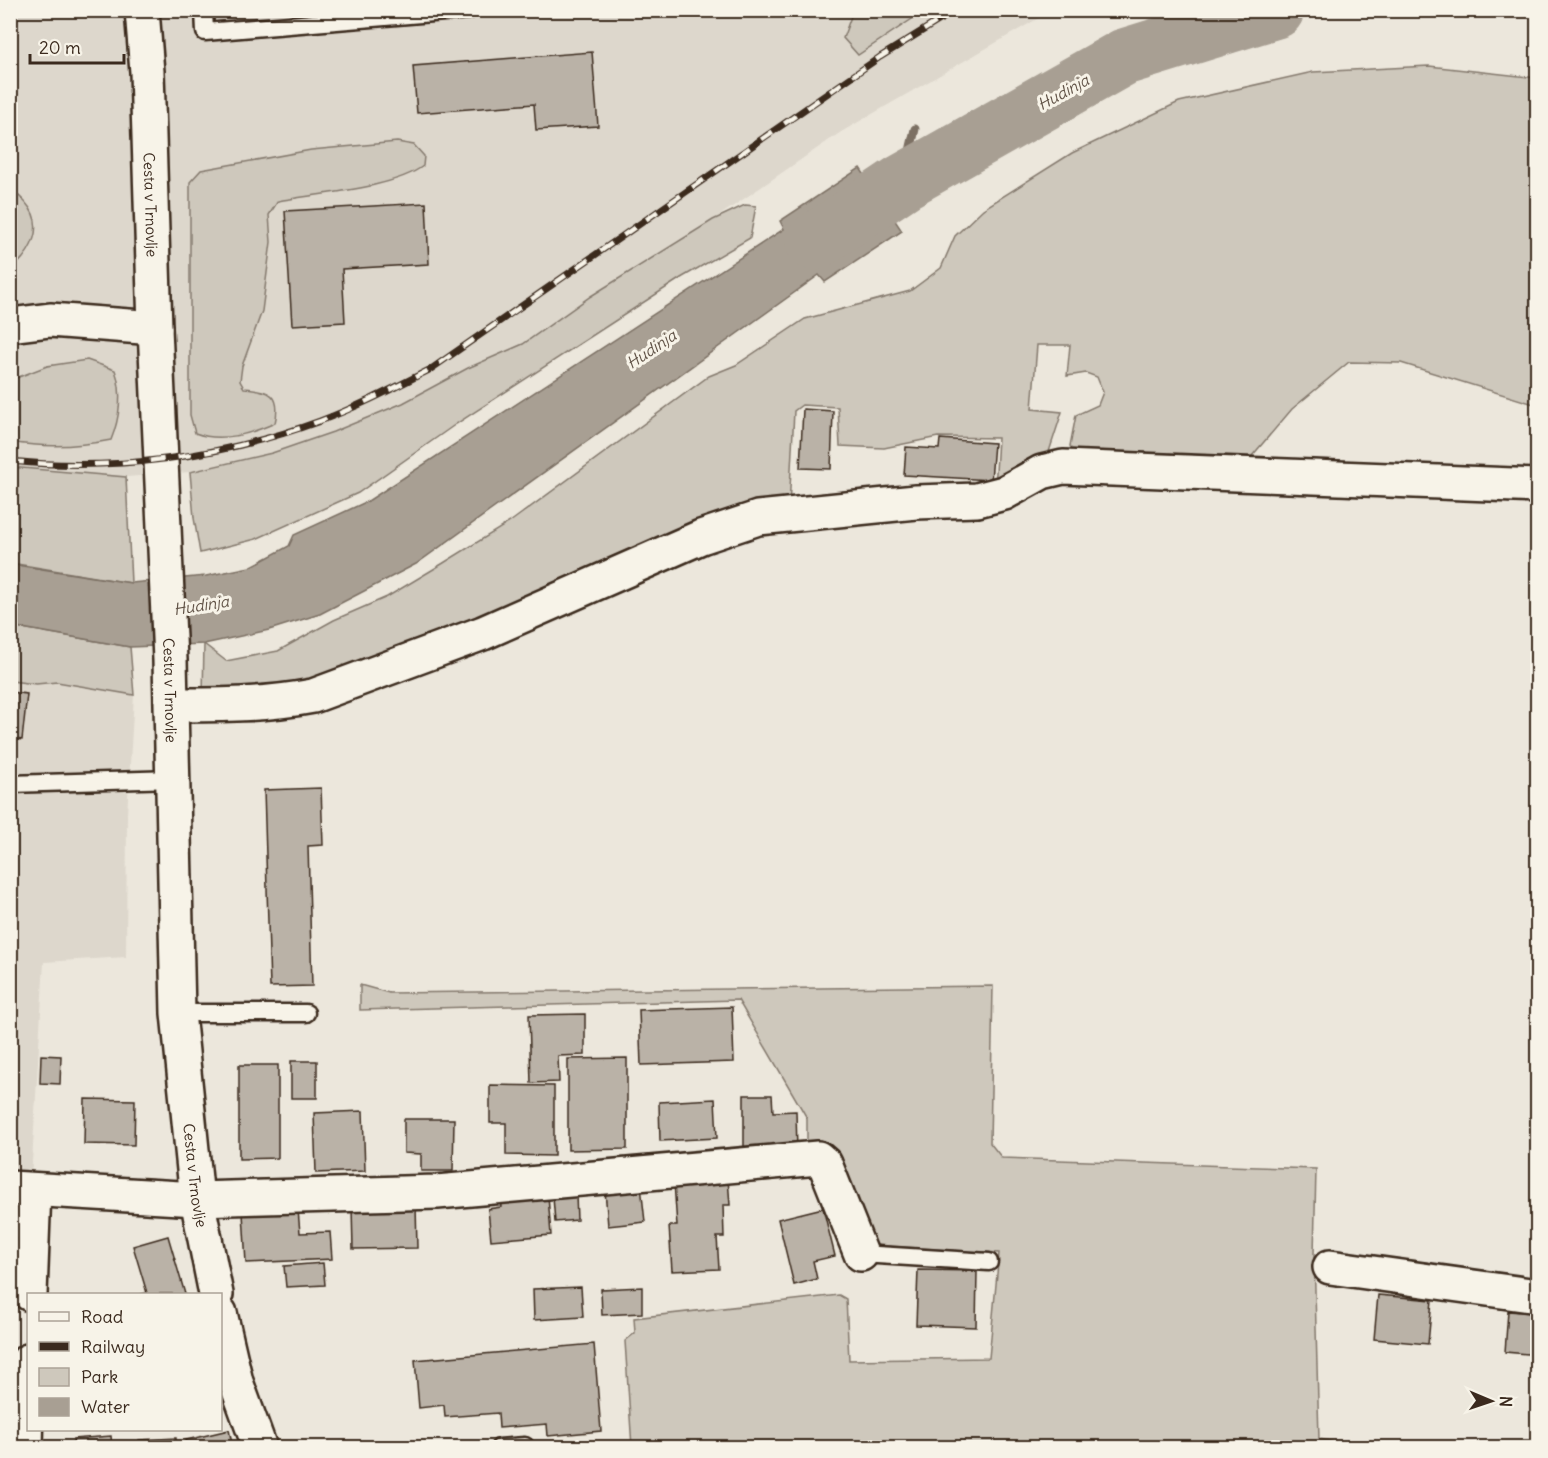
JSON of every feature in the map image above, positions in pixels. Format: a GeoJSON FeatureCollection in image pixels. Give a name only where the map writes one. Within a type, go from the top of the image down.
{"type":"FeatureCollection","features":[{"type":"Feature","properties":{"kind":"street","name":"Cesta v Trnovlje"},"geometry":{"type":"LineString","coordinates":[[142,10],[147,72],[155,328],[170,660],[178,1014],[197,1199],[216,1293]]}},
{"type":"Feature","properties":{"kind":"street"},"geometry":{"type":"LineString","coordinates":[[10,325],[50,320],[155,328]]}},
{"type":"Feature","properties":{"kind":"street"},"geometry":{"type":"LineString","coordinates":[[171,705],[236,705],[313,696],[483,633],[701,537],[758,518],[916,502],[977,500],[1004,493],[1041,472],[1063,467],[1538,486]]}},
{"type":"Feature","properties":{"kind":"street"},"geometry":{"type":"LineString","coordinates":[[30,1293],[22,1189],[197,1199],[437,1192],[818,1158],[825,1164],[861,1254]]}},
{"type":"Feature","properties":{"kind":"street"},"geometry":{"type":"LineString","coordinates":[[1330,1267],[1538,1296]]}},
{"type":"Feature","properties":{"kind":"street"},"geometry":{"type":"LineString","coordinates":[[222,1322],[236,1382],[260,1448]]}},
{"type":"Feature","properties":{"kind":"street"},"geometry":{"type":"LineString","coordinates":[[26,1448],[27,1405]]}},
{"type":"Feature","properties":{"kind":"lane"},"geometry":{"type":"LineString","coordinates":[[204,10],[205,32],[469,10]]}},
{"type":"Feature","properties":{"kind":"lane"},"geometry":{"type":"LineString","coordinates":[[12,786],[174,778]]}},
{"type":"Feature","properties":{"kind":"lane"},"geometry":{"type":"LineString","coordinates":[[178,1014],[306,1013]]}},
{"type":"Feature","properties":{"kind":"lane"},"geometry":{"type":"LineString","coordinates":[[861,1254],[989,1262]]}},
{"type":"Feature","properties":{"kind":"lane"},"geometry":{"type":"LineString","coordinates":[[499,1448],[525,1446]]}},
{"type":"Feature","properties":{"kind":"shaded area"},"geometry":{"type":"Polygon","coordinates":[[[10,11],[1051,11],[841,132],[713,220],[591,296],[523,344],[468,368],[403,403],[333,432],[272,453],[190,472],[126,477],[11,467],[10,11]]]}},
{"type":"Feature","properties":{"kind":"shaded area"},"geometry":{"type":"Polygon","coordinates":[[[11,681],[36,684],[57,682],[134,695],[127,815],[126,957],[44,962],[31,1179],[11,1177],[11,681]]]}},
{"type":"Feature","properties":{"kind":"green space"},"geometry":{"type":"Polygon","coordinates":[[[853,10],[924,11],[858,55],[843,38],[853,10]]]}},
{"type":"Feature","properties":{"kind":"green space"},"geometry":{"type":"Polygon","coordinates":[[[1429,66],[1537,78],[1537,405],[1401,363],[1349,362],[1292,409],[1246,463],[1075,459],[1070,446],[1076,415],[1098,405],[1103,392],[1097,377],[1086,373],[1067,376],[1070,345],[1037,345],[1032,409],[1062,412],[1046,461],[995,490],[998,438],[938,437],[884,448],[840,446],[838,407],[802,405],[794,411],[789,508],[348,675],[203,696],[204,644],[226,661],[278,651],[334,620],[387,597],[510,522],[709,376],[736,365],[805,319],[910,291],[941,268],[955,236],[983,209],[1072,153],[1179,102],[1313,72],[1429,66]]]}},
{"type":"Feature","properties":{"kind":"green space"},"geometry":{"type":"Polygon","coordinates":[[[397,142],[414,145],[424,156],[423,166],[410,174],[375,185],[278,201],[269,215],[271,242],[262,311],[242,366],[240,381],[244,388],[260,390],[271,395],[277,406],[275,423],[235,436],[215,437],[195,433],[190,415],[190,182],[201,170],[311,150],[397,142]]]}},
{"type":"Feature","properties":{"kind":"green space"},"geometry":{"type":"Polygon","coordinates":[[[11,191],[20,197],[32,211],[36,230],[25,256],[11,270],[11,191]]]}},
{"type":"Feature","properties":{"kind":"green space"},"geometry":{"type":"Polygon","coordinates":[[[745,205],[756,206],[750,238],[681,278],[456,424],[358,493],[256,539],[200,553],[190,472],[272,453],[333,432],[403,403],[468,368],[523,344],[591,296],[713,220],[745,205]]]}},
{"type":"Feature","properties":{"kind":"green space"},"geometry":{"type":"Polygon","coordinates":[[[87,360],[115,370],[119,387],[119,405],[117,423],[111,440],[61,446],[11,442],[11,380],[47,366],[87,360]]]}},
{"type":"Feature","properties":{"kind":"green space"},"geometry":{"type":"Polygon","coordinates":[[[10,467],[126,477],[131,583],[11,563],[10,467]]]}},
{"type":"Feature","properties":{"kind":"green space"},"geometry":{"type":"Polygon","coordinates":[[[11,626],[130,647],[134,695],[57,682],[36,684],[11,681],[11,626]]]}},
{"type":"Feature","properties":{"kind":"green space"},"geometry":{"type":"Polygon","coordinates":[[[360,985],[389,993],[993,986],[990,1143],[1002,1158],[1316,1169],[1314,1254],[1319,1439],[1362,1447],[632,1447],[625,1341],[635,1333],[634,1318],[839,1295],[846,1299],[849,1360],[989,1358],[999,1253],[871,1245],[807,1149],[807,1118],[738,1000],[360,1010],[360,985]]]}},
{"type":"Feature","properties":{"kind":"water"},"geometry":{"type":"Polygon","coordinates":[[[860,168],[902,231],[825,282],[819,275],[416,564],[320,614],[269,630],[204,644],[130,647],[11,626],[10,564],[131,583],[206,576],[250,567],[289,546],[294,535],[368,501],[784,229],[780,221],[860,168]]]}},
{"type":"Feature","properties":{"kind":"building"},"geometry":{"type":"Polygon","coordinates":[[[592,52],[598,126],[536,130],[534,104],[417,113],[413,66],[592,52]]]}},
{"type":"Feature","properties":{"kind":"building"},"geometry":{"type":"Polygon","coordinates":[[[426,203],[429,264],[342,269],[345,322],[292,325],[285,211],[426,203]]]}},
{"type":"Feature","properties":{"kind":"building"},"geometry":{"type":"Polygon","coordinates":[[[803,409],[833,411],[831,469],[800,468],[803,409]]]}},
{"type":"Feature","properties":{"kind":"building"},"geometry":{"type":"Polygon","coordinates":[[[940,439],[994,443],[991,480],[904,475],[906,447],[939,449],[940,439]]]}},
{"type":"Feature","properties":{"kind":"building"},"geometry":{"type":"Polygon","coordinates":[[[10,692],[27,694],[22,740],[10,738],[10,692]]]}},
{"type":"Feature","properties":{"kind":"building"},"geometry":{"type":"Polygon","coordinates":[[[321,788],[323,845],[308,846],[312,986],[270,987],[264,790],[321,788]]]}},
{"type":"Feature","properties":{"kind":"building"},"geometry":{"type":"Polygon","coordinates":[[[10,897],[17,898],[15,995],[10,995],[10,897]]]}},
{"type":"Feature","properties":{"kind":"building"},"geometry":{"type":"Polygon","coordinates":[[[732,1007],[734,1062],[641,1065],[639,1010],[732,1007]]]}},
{"type":"Feature","properties":{"kind":"building"},"geometry":{"type":"Polygon","coordinates":[[[585,1014],[585,1055],[558,1056],[559,1082],[531,1083],[529,1015],[585,1014]]]}},
{"type":"Feature","properties":{"kind":"building"},"geometry":{"type":"Polygon","coordinates":[[[41,1055],[61,1056],[60,1084],[40,1083],[41,1055]]]}},
{"type":"Feature","properties":{"kind":"building"},"geometry":{"type":"Polygon","coordinates":[[[627,1058],[627,1149],[568,1150],[568,1059],[627,1058]]]}},
{"type":"Feature","properties":{"kind":"building"},"geometry":{"type":"Polygon","coordinates":[[[291,1061],[317,1061],[317,1098],[291,1098],[291,1061]]]}},
{"type":"Feature","properties":{"kind":"building"},"geometry":{"type":"Polygon","coordinates":[[[239,1065],[278,1065],[278,1158],[239,1159],[239,1065]]]}},
{"type":"Feature","properties":{"kind":"building"},"geometry":{"type":"Polygon","coordinates":[[[490,1085],[554,1086],[554,1156],[506,1155],[506,1123],[490,1123],[490,1085]]]}},
{"type":"Feature","properties":{"kind":"building"},"geometry":{"type":"Polygon","coordinates":[[[744,1095],[772,1095],[773,1112],[796,1111],[797,1151],[744,1152],[744,1095]]]}},
{"type":"Feature","properties":{"kind":"building"},"geometry":{"type":"Polygon","coordinates":[[[85,1099],[135,1100],[134,1145],[84,1144],[85,1099]]]}},
{"type":"Feature","properties":{"kind":"building"},"geometry":{"type":"Polygon","coordinates":[[[715,1099],[717,1138],[660,1141],[659,1102],[715,1099]]]}},
{"type":"Feature","properties":{"kind":"building"},"geometry":{"type":"Polygon","coordinates":[[[363,1111],[365,1171],[316,1173],[314,1113],[363,1111]]]}},
{"type":"Feature","properties":{"kind":"building"},"geometry":{"type":"Polygon","coordinates":[[[404,1119],[454,1119],[453,1171],[421,1171],[421,1154],[404,1153],[404,1119]]]}},
{"type":"Feature","properties":{"kind":"building"},"geometry":{"type":"Polygon","coordinates":[[[728,1179],[730,1205],[723,1205],[724,1237],[717,1237],[719,1269],[672,1271],[669,1226],[677,1226],[674,1182],[728,1179]]]}},
{"type":"Feature","properties":{"kind":"building"},"geometry":{"type":"Polygon","coordinates":[[[641,1186],[645,1222],[608,1226],[605,1190],[641,1186]]]}},
{"type":"Feature","properties":{"kind":"building"},"geometry":{"type":"Polygon","coordinates":[[[576,1195],[577,1220],[555,1222],[553,1197],[576,1195]]]}},
{"type":"Feature","properties":{"kind":"building"},"geometry":{"type":"Polygon","coordinates":[[[548,1196],[551,1235],[491,1240],[488,1209],[501,1207],[500,1200],[548,1196]]]}},
{"type":"Feature","properties":{"kind":"building"},"geometry":{"type":"Polygon","coordinates":[[[416,1206],[417,1248],[353,1249],[352,1207],[416,1206]]]}},
{"type":"Feature","properties":{"kind":"building"},"geometry":{"type":"Polygon","coordinates":[[[823,1208],[835,1256],[813,1261],[817,1279],[794,1285],[778,1219],[823,1208]]]}},
{"type":"Feature","properties":{"kind":"building"},"geometry":{"type":"Polygon","coordinates":[[[298,1210],[300,1233],[330,1232],[332,1259],[246,1263],[243,1213],[298,1210]]]}},
{"type":"Feature","properties":{"kind":"building"},"geometry":{"type":"Polygon","coordinates":[[[168,1236],[185,1293],[147,1293],[133,1246],[168,1236]]]}},
{"type":"Feature","properties":{"kind":"building"},"geometry":{"type":"Polygon","coordinates":[[[323,1263],[325,1285],[286,1287],[284,1266],[323,1263]]]}},
{"type":"Feature","properties":{"kind":"building"},"geometry":{"type":"Polygon","coordinates":[[[918,1270],[977,1271],[976,1327],[916,1325],[918,1270]]]}},
{"type":"Feature","properties":{"kind":"building"},"geometry":{"type":"Polygon","coordinates":[[[581,1287],[583,1317],[534,1320],[533,1289],[581,1287]]]}},
{"type":"Feature","properties":{"kind":"building"},"geometry":{"type":"Polygon","coordinates":[[[642,1287],[642,1313],[602,1315],[601,1289],[642,1287]]]}},
{"type":"Feature","properties":{"kind":"building"},"geometry":{"type":"Polygon","coordinates":[[[1378,1295],[1432,1300],[1428,1344],[1374,1339],[1378,1295]]]}},
{"type":"Feature","properties":{"kind":"building"},"geometry":{"type":"Polygon","coordinates":[[[1508,1311],[1538,1313],[1538,1355],[1505,1352],[1508,1311]]]}},
{"type":"Feature","properties":{"kind":"building"},"geometry":{"type":"Polygon","coordinates":[[[594,1344],[601,1431],[548,1436],[547,1424],[499,1428],[498,1413],[445,1417],[444,1405],[419,1408],[415,1360],[594,1344]]]}},
{"type":"Feature","properties":{"kind":"building"},"geometry":{"type":"Polygon","coordinates":[[[229,1430],[233,1448],[188,1448],[186,1440],[229,1430]]]}},
{"type":"Feature","properties":{"kind":"building"},"geometry":{"type":"Polygon","coordinates":[[[111,1436],[112,1448],[74,1448],[73,1439],[111,1436]]]}},
{"type":"Feature","properties":{"kind":"building"},"geometry":{"type":"Polygon","coordinates":[[[176,1438],[176,1448],[139,1448],[139,1440],[176,1438]]]}},
{"type":"Feature","properties":{"kind":"waterway","name":"Hudinja"},"geometry":{"type":"LineString","coordinates":[[814,242],[903,182],[1124,57],[1276,10]]}},
{"type":"Feature","properties":{"kind":"waterway"},"geometry":{"type":"LineString","coordinates":[[903,182],[915,129]]}},
{"type":"Feature","properties":{"kind":"railway"},"geometry":{"type":"LineString","coordinates":[[10,461],[89,464],[167,459],[283,434],[334,416],[376,397],[431,369],[880,57],[956,10]]}}]}
